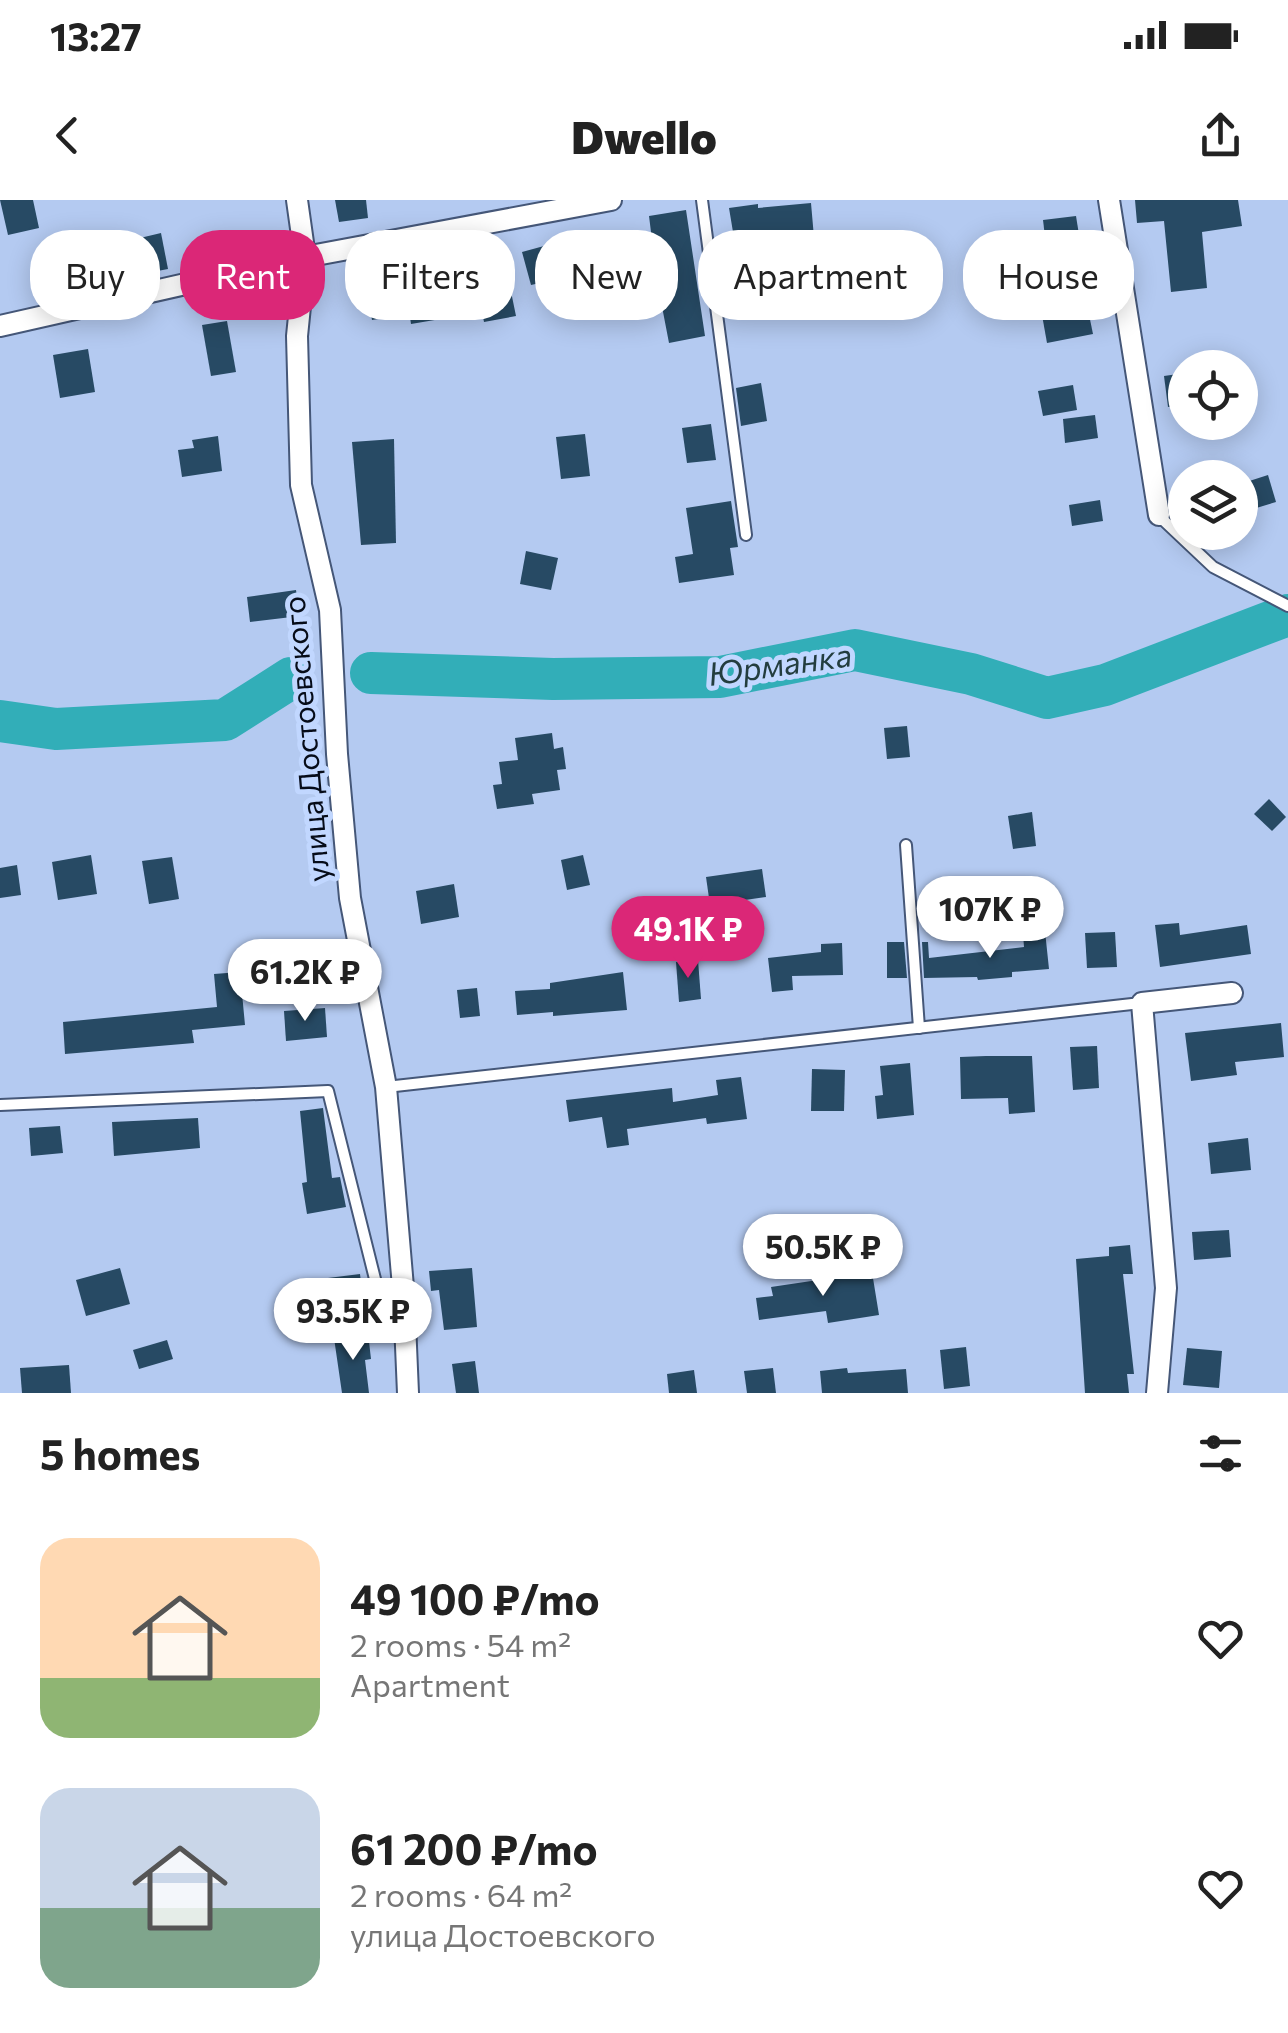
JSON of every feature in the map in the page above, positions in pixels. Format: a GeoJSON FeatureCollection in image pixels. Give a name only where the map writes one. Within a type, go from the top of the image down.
{"type":"FeatureCollection","features":[{"type":"Feature","properties":{"kind":"street","name":"улица Достоевского"},"geometry":{"type":"LineString","coordinates":[[297,200],[301,230]]}},
{"type":"Feature","properties":{"kind":"street"},"geometry":{"type":"LineString","coordinates":[[325,254],[611,200]]}},
{"type":"Feature","properties":{"kind":"street"},"geometry":{"type":"LineString","coordinates":[[1109,200],[1158,516]]}},
{"type":"Feature","properties":{"kind":"street"},"geometry":{"type":"LineString","coordinates":[[0,326],[180,286]]}},
{"type":"Feature","properties":{"kind":"street","name":"улица Достоевского"},"geometry":{"type":"LineString","coordinates":[[298,320],[301,485],[330,610],[350,898],[386,1087],[408,1393]]}},
{"type":"Feature","properties":{"kind":"street"},"geometry":{"type":"LineString","coordinates":[[1157,1393],[1166,1288],[1142,1003],[1232,993]]}},
{"type":"Feature","properties":{"kind":"lane"},"geometry":{"type":"LineString","coordinates":[[702,200],[746,535]]}},
{"type":"Feature","properties":{"kind":"lane"},"geometry":{"type":"LineString","coordinates":[[1158,516],[1214,567],[1288,606]]}},
{"type":"Feature","properties":{"kind":"lane"},"geometry":{"type":"LineString","coordinates":[[906,845],[919,1028]]}},
{"type":"Feature","properties":{"kind":"lane"},"geometry":{"type":"LineString","coordinates":[[386,1087],[1142,1003]]}},
{"type":"Feature","properties":{"kind":"lane"},"geometry":{"type":"LineString","coordinates":[[0,1105],[328,1092],[382,1306],[405,1325]]}},
{"type":"Feature","properties":{"kind":"building"},"geometry":{"type":"Polygon","coordinates":[[[0,200],[33,200],[39,228],[8,235],[0,200]]]}},
{"type":"Feature","properties":{"kind":"building"},"geometry":{"type":"Polygon","coordinates":[[[335,200],[366,200],[368,218],[339,222],[335,200]]]}},
{"type":"Feature","properties":{"kind":"building"},"geometry":{"type":"Polygon","coordinates":[[[1135,200],[1238,200],[1242,226],[1202,232],[1207,288],[1171,292],[1164,221],[1137,223],[1135,200]]]}},
{"type":"Feature","properties":{"kind":"building"},"geometry":{"type":"Polygon","coordinates":[[[811,203],[813,230],[733,230],[729,208],[758,204],[758,208],[811,203]]]}},
{"type":"Feature","properties":{"kind":"building"},"geometry":{"type":"Polygon","coordinates":[[[686,210],[698,290],[698,320],[703,320],[705,336],[669,343],[665,320],[678,320],[678,230],[651,230],[649,216],[686,210]]]}},
{"type":"Feature","properties":{"kind":"building"},"geometry":{"type":"Polygon","coordinates":[[[1076,216],[1078,230],[1044,230],[1043,220],[1076,216]]]}},
{"type":"Feature","properties":{"kind":"building"},"geometry":{"type":"Polygon","coordinates":[[[160,233],[168,269],[160,271],[160,233]]]}},
{"type":"Feature","properties":{"kind":"building"},"geometry":{"type":"Polygon","coordinates":[[[535,248],[535,284],[531,285],[522,252],[535,248]]]}},
{"type":"Feature","properties":{"kind":"building"},"geometry":{"type":"Polygon","coordinates":[[[1043,320],[1090,320],[1093,334],[1047,343],[1043,320]]]}},
{"type":"Feature","properties":{"kind":"building"},"geometry":{"type":"Polygon","coordinates":[[[227,321],[236,372],[211,376],[202,325],[227,321]]]}},
{"type":"Feature","properties":{"kind":"building"},"geometry":{"type":"Polygon","coordinates":[[[88,349],[95,392],[60,398],[53,355],[88,349]]]}},
{"type":"Feature","properties":{"kind":"building"},"geometry":{"type":"Polygon","coordinates":[[[1168,375],[1168,407],[1164,376],[1168,375]]]}},
{"type":"Feature","properties":{"kind":"building"},"geometry":{"type":"Polygon","coordinates":[[[761,383],[767,421],[741,426],[736,388],[761,383]]]}},
{"type":"Feature","properties":{"kind":"building"},"geometry":{"type":"Polygon","coordinates":[[[1073,385],[1077,410],[1043,416],[1038,391],[1073,385]]]}},
{"type":"Feature","properties":{"kind":"building"},"geometry":{"type":"Polygon","coordinates":[[[1095,415],[1098,438],[1065,443],[1063,419],[1095,415]]]}},
{"type":"Feature","properties":{"kind":"building"},"geometry":{"type":"Polygon","coordinates":[[[711,424],[716,460],[687,463],[682,428],[711,424]]]}},
{"type":"Feature","properties":{"kind":"building"},"geometry":{"type":"Polygon","coordinates":[[[585,434],[590,476],[561,479],[556,437],[585,434]]]}},
{"type":"Feature","properties":{"kind":"building"},"geometry":{"type":"Polygon","coordinates":[[[218,436],[222,471],[182,477],[178,450],[194,448],[192,440],[218,436]]]}},
{"type":"Feature","properties":{"kind":"building"},"geometry":{"type":"Polygon","coordinates":[[[394,439],[396,543],[361,545],[352,442],[394,439]]]}},
{"type":"Feature","properties":{"kind":"building"},"geometry":{"type":"Polygon","coordinates":[[[1268,475],[1276,502],[1258,508],[1258,478],[1268,475]]]}},
{"type":"Feature","properties":{"kind":"building"},"geometry":{"type":"Polygon","coordinates":[[[1100,500],[1103,521],[1072,526],[1069,505],[1100,500]]]}},
{"type":"Feature","properties":{"kind":"building"},"geometry":{"type":"Polygon","coordinates":[[[731,501],[738,547],[730,548],[734,575],[679,583],[675,557],[693,554],[686,508],[731,501]]]}},
{"type":"Feature","properties":{"kind":"building"},"geometry":{"type":"Polygon","coordinates":[[[526,551],[558,558],[551,590],[520,584],[526,551]]]}},
{"type":"Feature","properties":{"kind":"building"},"geometry":{"type":"Polygon","coordinates":[[[296,590],[300,616],[250,622],[247,597],[296,590]]]}},
{"type":"Feature","properties":{"kind":"building"},"geometry":{"type":"Polygon","coordinates":[[[907,726],[910,757],[887,759],[884,728],[907,726]]]}},
{"type":"Feature","properties":{"kind":"building"},"geometry":{"type":"Polygon","coordinates":[[[552,733],[554,749],[563,747],[566,769],[557,770],[560,790],[532,794],[534,804],[497,809],[493,785],[502,784],[499,762],[518,760],[515,738],[552,733]]]}},
{"type":"Feature","properties":{"kind":"building"},"geometry":{"type":"Polygon","coordinates":[[[1269,799],[1286,817],[1272,831],[1254,814],[1269,799]]]}},
{"type":"Feature","properties":{"kind":"building"},"geometry":{"type":"Polygon","coordinates":[[[1032,812],[1036,846],[1013,849],[1008,816],[1032,812]]]}},
{"type":"Feature","properties":{"kind":"building"},"geometry":{"type":"Polygon","coordinates":[[[91,855],[97,894],[58,900],[52,862],[91,855]]]}},
{"type":"Feature","properties":{"kind":"building"},"geometry":{"type":"Polygon","coordinates":[[[583,855],[590,885],[567,890],[561,860],[583,855]]]}},
{"type":"Feature","properties":{"kind":"building"},"geometry":{"type":"Polygon","coordinates":[[[172,857],[179,899],[149,904],[142,861],[172,857]]]}},
{"type":"Feature","properties":{"kind":"building"},"geometry":{"type":"Polygon","coordinates":[[[17,865],[21,895],[0,898],[0,868],[17,865]]]}},
{"type":"Feature","properties":{"kind":"building"},"geometry":{"type":"Polygon","coordinates":[[[762,869],[766,897],[710,905],[706,877],[762,869]]]}},
{"type":"Feature","properties":{"kind":"building"},"geometry":{"type":"Polygon","coordinates":[[[454,884],[459,917],[421,924],[416,891],[454,884]]]}},
{"type":"Feature","properties":{"kind":"building"},"geometry":{"type":"Polygon","coordinates":[[[1179,923],[1180,935],[1247,925],[1251,954],[1160,967],[1155,925],[1179,923]]]}},
{"type":"Feature","properties":{"kind":"building"},"geometry":{"type":"Polygon","coordinates":[[[1045,931],[1049,969],[978,980],[924,978],[922,942],[928,942],[929,958],[1024,947],[1023,934],[1045,931]]]}},
{"type":"Feature","properties":{"kind":"building"},"geometry":{"type":"Polygon","coordinates":[[[1115,932],[1117,967],[1087,968],[1085,933],[1115,932]]]}},
{"type":"Feature","properties":{"kind":"building"},"geometry":{"type":"Polygon","coordinates":[[[887,942],[904,942],[907,978],[887,978],[887,942]]]}},
{"type":"Feature","properties":{"kind":"building"},"geometry":{"type":"Polygon","coordinates":[[[842,943],[843,975],[792,976],[793,990],[772,992],[768,958],[821,952],[821,944],[842,943]]]}},
{"type":"Feature","properties":{"kind":"building"},"geometry":{"type":"Polygon","coordinates":[[[698,960],[701,999],[679,1002],[676,962],[698,960]]]}},
{"type":"Feature","properties":{"kind":"building"},"geometry":{"type":"Polygon","coordinates":[[[240,972],[245,1025],[192,1030],[194,1043],[65,1054],[63,1022],[217,1007],[214,974],[240,972]]]}},
{"type":"Feature","properties":{"kind":"building"},"geometry":{"type":"Polygon","coordinates":[[[623,972],[627,1010],[517,1015],[515,991],[550,989],[550,983],[623,972]]]}},
{"type":"Feature","properties":{"kind":"building"},"geometry":{"type":"Polygon","coordinates":[[[477,988],[480,1016],[460,1018],[457,990],[477,988]]]}},
{"type":"Feature","properties":{"kind":"building"},"geometry":{"type":"Polygon","coordinates":[[[325,1008],[327,1037],[286,1041],[284,1011],[325,1008]]]}},
{"type":"Feature","properties":{"kind":"building"},"geometry":{"type":"Polygon","coordinates":[[[1281,1023],[1284,1057],[1235,1062],[1237,1075],[1191,1081],[1185,1033],[1281,1023]]]}},
{"type":"Feature","properties":{"kind":"building"},"geometry":{"type":"Polygon","coordinates":[[[1097,1046],[1099,1088],[1073,1090],[1070,1047],[1097,1046]]]}},
{"type":"Feature","properties":{"kind":"building"},"geometry":{"type":"Polygon","coordinates":[[[1032,1056],[1035,1112],[1009,1114],[1008,1098],[961,1099],[960,1057],[1032,1056]]]}},
{"type":"Feature","properties":{"kind":"building"},"geometry":{"type":"Polygon","coordinates":[[[910,1063],[914,1115],[877,1119],[875,1096],[883,1095],[880,1066],[910,1063]]]}},
{"type":"Feature","properties":{"kind":"building"},"geometry":{"type":"Polygon","coordinates":[[[812,1069],[845,1070],[844,1111],[811,1111],[812,1069]]]}},
{"type":"Feature","properties":{"kind":"building"},"geometry":{"type":"Polygon","coordinates":[[[741,1077],[747,1119],[707,1124],[706,1118],[627,1129],[629,1145],[607,1148],[602,1117],[569,1122],[566,1100],[672,1088],[673,1102],[718,1095],[716,1080],[741,1077]]]}},
{"type":"Feature","properties":{"kind":"building"},"geometry":{"type":"Polygon","coordinates":[[[323,1108],[332,1178],[340,1177],[346,1207],[307,1214],[300,1111],[323,1108]]]}},
{"type":"Feature","properties":{"kind":"building"},"geometry":{"type":"Polygon","coordinates":[[[198,1118],[200,1148],[114,1156],[112,1122],[198,1118]]]}},
{"type":"Feature","properties":{"kind":"building"},"geometry":{"type":"Polygon","coordinates":[[[60,1126],[63,1153],[31,1156],[29,1128],[60,1126]]]}},
{"type":"Feature","properties":{"kind":"building"},"geometry":{"type":"Polygon","coordinates":[[[1248,1138],[1251,1170],[1211,1174],[1208,1143],[1248,1138]]]}},
{"type":"Feature","properties":{"kind":"building"},"geometry":{"type":"Polygon","coordinates":[[[1229,1230],[1231,1257],[1194,1260],[1192,1232],[1229,1230]]]}},
{"type":"Feature","properties":{"kind":"building"},"geometry":{"type":"Polygon","coordinates":[[[1130,1245],[1133,1274],[1123,1274],[1134,1374],[1127,1374],[1129,1393],[1085,1393],[1076,1259],[1109,1256],[1109,1247],[1130,1245]]]}},
{"type":"Feature","properties":{"kind":"building"},"geometry":{"type":"Polygon","coordinates":[[[120,1268],[130,1304],[86,1316],[76,1280],[120,1268]]]}},
{"type":"Feature","properties":{"kind":"building"},"geometry":{"type":"Polygon","coordinates":[[[472,1268],[477,1327],[444,1330],[439,1290],[431,1291],[429,1271],[472,1268]]]}},
{"type":"Feature","properties":{"kind":"building"},"geometry":{"type":"Polygon","coordinates":[[[872,1272],[879,1315],[828,1323],[826,1311],[759,1320],[756,1298],[773,1296],[771,1287],[872,1272]]]}},
{"type":"Feature","properties":{"kind":"building"},"geometry":{"type":"Polygon","coordinates":[[[360,1274],[363,1299],[322,1304],[320,1279],[360,1274]]]}},
{"type":"Feature","properties":{"kind":"building"},"geometry":{"type":"Polygon","coordinates":[[[368,1333],[371,1359],[365,1360],[369,1393],[342,1393],[334,1338],[368,1333]]]}},
{"type":"Feature","properties":{"kind":"building"},"geometry":{"type":"Polygon","coordinates":[[[167,1340],[173,1359],[139,1369],[133,1350],[167,1340]]]}},
{"type":"Feature","properties":{"kind":"building"},"geometry":{"type":"Polygon","coordinates":[[[966,1347],[970,1386],[944,1389],[940,1350],[966,1347]]]}},
{"type":"Feature","properties":{"kind":"building"},"geometry":{"type":"Polygon","coordinates":[[[1187,1348],[1222,1351],[1219,1388],[1183,1385],[1187,1348]]]}},
{"type":"Feature","properties":{"kind":"building"},"geometry":{"type":"Polygon","coordinates":[[[475,1361],[479,1393],[456,1393],[452,1364],[475,1361]]]}},
{"type":"Feature","properties":{"kind":"building"},"geometry":{"type":"Polygon","coordinates":[[[69,1365],[71,1393],[22,1393],[20,1368],[69,1365]]]}},
{"type":"Feature","properties":{"kind":"building"},"geometry":{"type":"Polygon","coordinates":[[[773,1368],[776,1393],[747,1393],[744,1371],[773,1368]]]}},
{"type":"Feature","properties":{"kind":"building"},"geometry":{"type":"Polygon","coordinates":[[[847,1368],[848,1373],[906,1369],[908,1393],[822,1393],[820,1371],[847,1368]]]}},
{"type":"Feature","properties":{"kind":"building"},"geometry":{"type":"Polygon","coordinates":[[[694,1370],[697,1393],[669,1393],[667,1374],[694,1370]]]}},
{"type":"Feature","properties":{"kind":"waterway","name":"Юрманка"},"geometry":{"type":"LineString","coordinates":[[371,673],[553,679],[720,677],[855,650],[971,674],[1047,698],[1105,685],[1288,615]]}},
{"type":"Feature","properties":{"kind":"waterway","name":"Юрманка"},"geometry":{"type":"LineString","coordinates":[[0,721],[56,729],[225,720],[291,678]]}}]}
